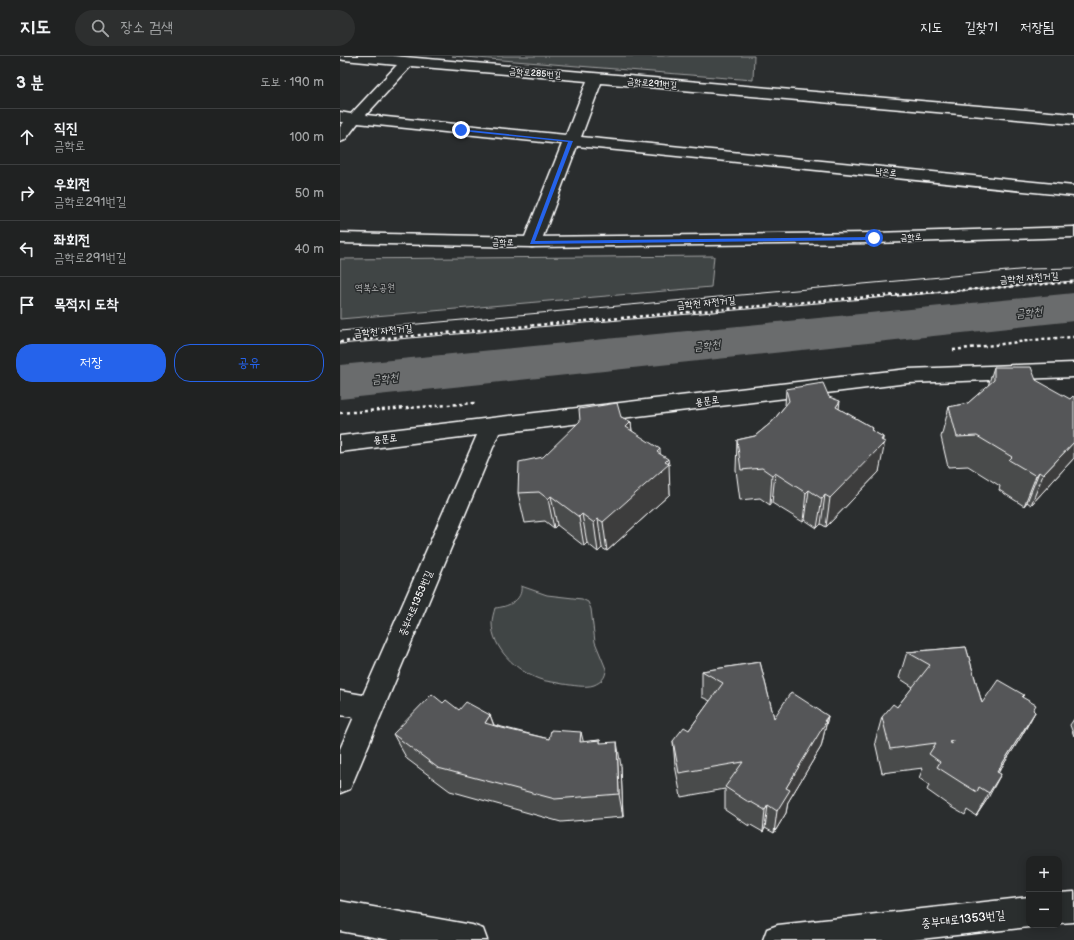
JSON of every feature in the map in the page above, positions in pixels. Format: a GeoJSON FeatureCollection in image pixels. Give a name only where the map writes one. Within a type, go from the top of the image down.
{"type":"FeatureCollection","features":[{"type":"Feature","properties":{"kind":"street","name":"금학로285번길"},"geometry":{"type":"LineString","coordinates":[[344,56],[404,59],[596,78]]}},
{"type":"Feature","properties":{"kind":"street"},"geometry":{"type":"LineString","coordinates":[[340,137],[347,118],[404,59]]}},
{"type":"Feature","properties":{"kind":"street"},"geometry":{"type":"LineString","coordinates":[[532,242],[570,141],[596,78]]}},
{"type":"Feature","properties":{"kind":"street","name":"금학로291번길"},"geometry":{"type":"LineString","coordinates":[[596,78],[1074,119]]}},
{"type":"Feature","properties":{"kind":"street"},"geometry":{"type":"LineString","coordinates":[[347,118],[570,141]]}},
{"type":"Feature","properties":{"kind":"street","name":"낙은로"},"geometry":{"type":"LineString","coordinates":[[570,141],[1074,191]]}},
{"type":"Feature","properties":{"kind":"street","name":"금학로"},"geometry":{"type":"LineString","coordinates":[[340,238],[532,242],[874,238],[1074,232]]}},
{"type":"Feature","properties":{"kind":"street","name":"용문로"},"geometry":{"type":"LineString","coordinates":[[340,444],[908,376],[1074,370]]}},
{"type":"Feature","properties":{"kind":"street","name":"중부대로1353번길"},"geometry":{"type":"LineString","coordinates":[[340,780],[491,426]]}},
{"type":"Feature","properties":{"kind":"street"},"geometry":{"type":"LineString","coordinates":[[340,703],[370,708]]}},
{"type":"Feature","properties":{"kind":"street"},"geometry":{"type":"LineString","coordinates":[[1062,908],[1074,907]]}},
{"type":"Feature","properties":{"kind":"street","name":"중부대로1353번길"},"geometry":{"type":"LineString","coordinates":[[778,940],[1026,912]]}},
{"type":"Feature","properties":{"kind":"street"},"geometry":{"type":"LineString","coordinates":[[340,916],[472,940]]}},
{"type":"Feature","properties":{"kind":"path","name":"금학천 자전거길"},"geometry":{"type":"LineString","coordinates":[[340,342],[842,299],[1074,282]]}},
{"type":"Feature","properties":{"kind":"green space"},"geometry":{"type":"Polygon","coordinates":[[[452,56],[754,56],[753,80],[452,56]]]}},
{"type":"Feature","properties":{"kind":"green space","name":"역북소공원"},"geometry":{"type":"Polygon","coordinates":[[[714,256],[711,287],[340,319],[340,259],[714,256]]]}},
{"type":"Feature","properties":{"kind":"green space"},"geometry":{"type":"Polygon","coordinates":[[[521,586],[547,595],[582,599],[588,602],[591,609],[595,642],[606,669],[605,675],[601,681],[591,686],[583,686],[545,681],[522,671],[507,658],[496,642],[493,633],[493,617],[495,608],[509,605],[517,599],[521,591],[521,586]]]}},
{"type":"Feature","properties":{"kind":"building"},"geometry":{"type":"Polygon","coordinates":[[[994,367],[1031,367],[1036,380],[1070,399],[1073,396],[1074,397],[1074,442],[1043,475],[1039,472],[1036,476],[1009,460],[1012,457],[977,436],[957,437],[949,407],[968,403],[994,380],[994,367]]]}},
{"type":"Feature","properties":{"kind":"building"},"geometry":{"type":"Polygon","coordinates":[[[823,383],[829,397],[840,401],[836,407],[873,428],[871,430],[883,437],[881,440],[885,442],[830,498],[825,495],[822,499],[809,490],[806,493],[775,473],[772,475],[762,468],[741,470],[737,440],[755,436],[772,422],[789,401],[786,389],[823,383]]]}},
{"type":"Feature","properties":{"kind":"building"},"geometry":{"type":"Polygon","coordinates":[[[617,403],[621,417],[631,422],[626,427],[660,449],[657,452],[668,459],[665,462],[669,464],[603,522],[598,519],[594,523],[582,514],[579,517],[551,496],[548,499],[539,492],[518,493],[519,462],[543,457],[580,421],[579,409],[617,403]]]}},
{"type":"Feature","properties":{"kind":"building"},"geometry":{"type":"Polygon","coordinates":[[[966,647],[982,703],[998,680],[1024,695],[1022,697],[1036,705],[1033,710],[1035,712],[997,772],[1001,774],[989,793],[979,787],[977,792],[937,767],[940,762],[929,754],[936,743],[890,749],[882,717],[893,704],[897,707],[930,665],[907,652],[966,647]]]}},
{"type":"Feature","properties":{"kind":"building"},"geometry":{"type":"Polygon","coordinates":[[[760,662],[774,718],[791,692],[828,716],[824,721],[826,722],[786,788],[790,790],[777,811],[768,805],[765,810],[751,802],[750,803],[725,787],[743,762],[679,773],[673,741],[684,727],[689,730],[723,683],[702,671],[760,662]]]}},
{"type":"Feature","properties":{"kind":"building"},"geometry":{"type":"Polygon","coordinates":[[[432,694],[443,703],[446,700],[459,710],[466,702],[490,715],[485,723],[502,728],[549,739],[551,730],[581,732],[580,742],[600,740],[600,743],[617,742],[619,794],[555,799],[438,768],[393,734],[432,694]]]}},
{"type":"Feature","properties":{"kind":"waterway","name":"금학천"},"geometry":{"type":"LineString","coordinates":[[340,382],[1074,307]]}},
{"type":"Feature","properties":{"kind":"tram line"},"geometry":{"type":"LineString","coordinates":[[340,331],[1030,269],[1074,268]]}},
{"type":"Feature","properties":{"kind":"tram line"},"geometry":{"type":"LineString","coordinates":[[340,344],[1074,281]]}},
{"type":"Feature","properties":{"kind":"route"},"geometry":{"type":"LineString","coordinates":[[461,130],[570,141],[532,242],[874,238]]}}]}
